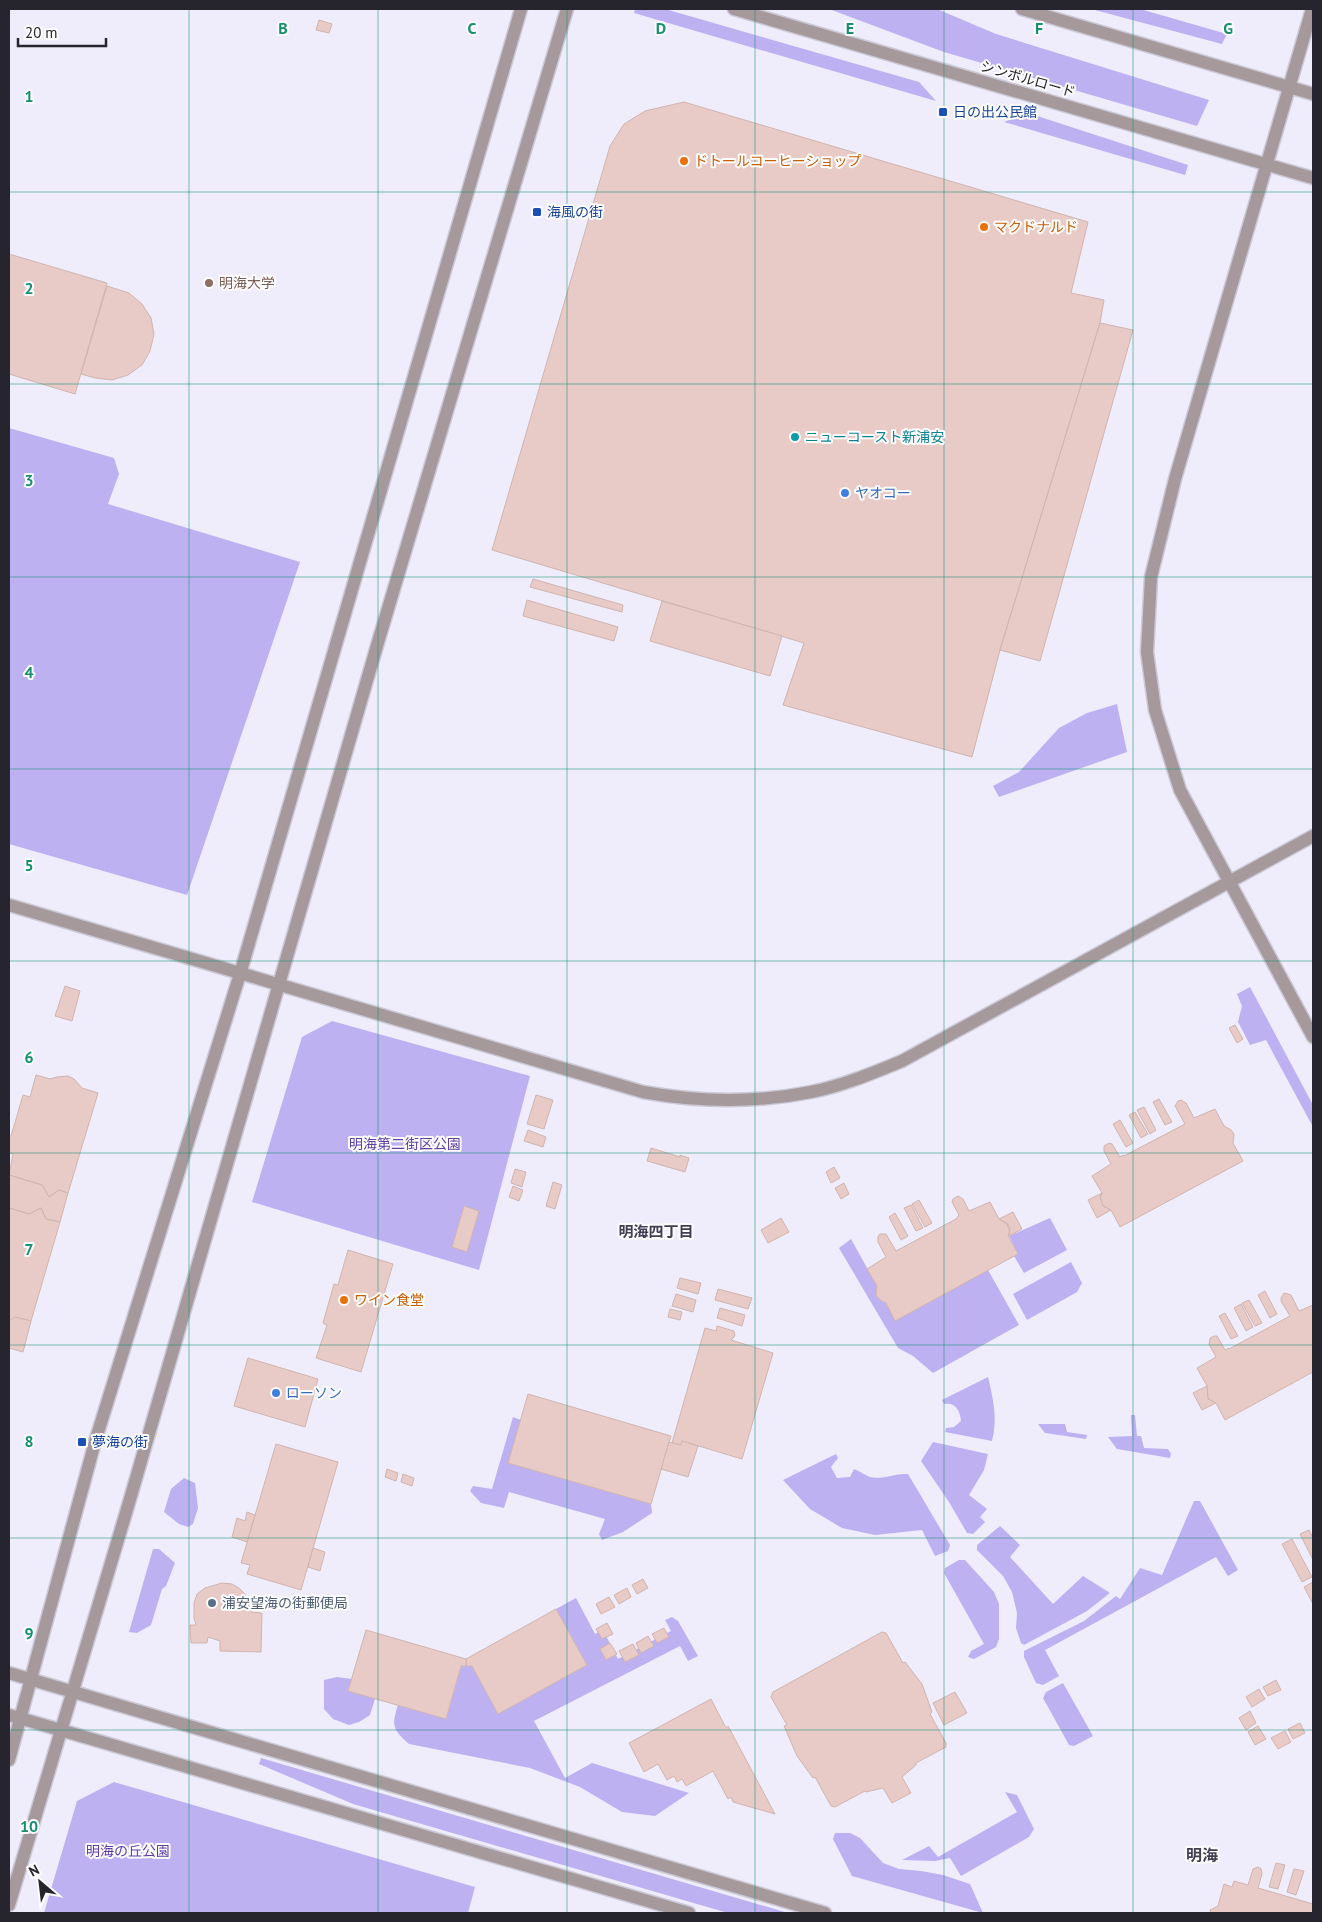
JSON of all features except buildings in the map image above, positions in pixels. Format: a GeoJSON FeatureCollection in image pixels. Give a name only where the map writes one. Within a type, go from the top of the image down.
{"type":"FeatureCollection","features":[{"type":"Feature","properties":{"kind":"street"},"geometry":{"type":"LineString","coordinates":[[9,1760],[14,1717],[31,1679],[95,1442],[240,974],[521,9]]}},
{"type":"Feature","properties":{"kind":"street"},"geometry":{"type":"LineString","coordinates":[[9,1905],[136,1478],[278,984],[567,9]]}},
{"type":"Feature","properties":{"kind":"street","name":"シンボルロード"},"geometry":{"type":"LineString","coordinates":[[734,9],[1313,178]]}},
{"type":"Feature","properties":{"kind":"street"},"geometry":{"type":"LineString","coordinates":[[1022,9],[1313,94]]}},
{"type":"Feature","properties":{"kind":"street"},"geometry":{"type":"LineString","coordinates":[[1312,9],[1160,537],[1152,577],[1147,652],[1155,710],[1180,790],[1313,1037]]}},
{"type":"Feature","properties":{"kind":"street"},"geometry":{"type":"LineString","coordinates":[[9,905],[644,1092],[709,1100],[775,1098],[822,1089],[859,1078],[902,1061],[1313,836]]}},
{"type":"Feature","properties":{"kind":"street"},"geometry":{"type":"LineString","coordinates":[[9,1673],[825,1913]]}},
{"type":"Feature","properties":{"kind":"street"},"geometry":{"type":"LineString","coordinates":[[14,1717],[689,1913]]}},
{"type":"Feature","properties":{"kind":"green space"},"geometry":{"type":"Polygon","coordinates":[[[635,9],[665,9],[919,82],[936,101],[634,13],[635,9]]]}},
{"type":"Feature","properties":{"kind":"green space"},"geometry":{"type":"Polygon","coordinates":[[[829,9],[937,9],[996,34],[1209,100],[1197,126],[944,52],[829,9]]]}},
{"type":"Feature","properties":{"kind":"green space"},"geometry":{"type":"Polygon","coordinates":[[[1091,9],[1140,9],[1227,34],[1222,44],[1091,9]]]}},
{"type":"Feature","properties":{"kind":"green space"},"geometry":{"type":"Polygon","coordinates":[[[1028,113],[1188,165],[1185,175],[1004,122],[1028,113]]]}},
{"type":"Feature","properties":{"kind":"green space"},"geometry":{"type":"Polygon","coordinates":[[[9,428],[114,458],[119,474],[108,504],[300,562],[187,895],[9,844],[9,428]]]}},
{"type":"Feature","properties":{"kind":"green space"},"geometry":{"type":"Polygon","coordinates":[[[1117,704],[1127,752],[999,797],[993,786],[1019,772],[1059,728],[1087,713],[1117,704]]]}},
{"type":"Feature","properties":{"kind":"green space"},"geometry":{"type":"Polygon","coordinates":[[[1250,987],[1313,1105],[1313,1127],[1266,1040],[1250,1045],[1238,1022],[1242,1006],[1237,994],[1250,987]]]}},
{"type":"Feature","properties":{"kind":"green space","name":"明海第二街区公園"},"geometry":{"type":"Polygon","coordinates":[[[332,1021],[530,1076],[479,1270],[252,1202],[302,1037],[332,1021]]]}},
{"type":"Feature","properties":{"kind":"green space"},"geometry":{"type":"Polygon","coordinates":[[[1050,1218],[1067,1250],[1024,1273],[1014,1256],[1018,1254],[1009,1236],[1050,1218]]]}},
{"type":"Feature","properties":{"kind":"green space"},"geometry":{"type":"Polygon","coordinates":[[[851,1239],[877,1286],[876,1292],[881,1301],[886,1303],[988,1270],[1019,1325],[933,1373],[913,1356],[898,1348],[839,1248],[851,1239]]]}},
{"type":"Feature","properties":{"kind":"green space"},"geometry":{"type":"Polygon","coordinates":[[[1071,1262],[1082,1283],[1077,1292],[1027,1320],[1013,1294],[1071,1262]]]}},
{"type":"Feature","properties":{"kind":"green space"},"geometry":{"type":"Polygon","coordinates":[[[988,1377],[995,1416],[992,1441],[945,1432],[946,1428],[954,1427],[961,1421],[957,1408],[952,1404],[944,1404],[942,1400],[988,1377]]]}},
{"type":"Feature","properties":{"kind":"green space"},"geometry":{"type":"Polygon","coordinates":[[[1131,1415],[1135,1415],[1137,1436],[1141,1436],[1144,1448],[1168,1449],[1171,1454],[1170,1458],[1117,1449],[1108,1437],[1132,1436],[1131,1415]]]}},
{"type":"Feature","properties":{"kind":"green space"},"geometry":{"type":"Polygon","coordinates":[[[513,1417],[521,1420],[508,1463],[651,1504],[652,1513],[623,1532],[602,1540],[599,1534],[605,1519],[509,1492],[504,1508],[481,1503],[470,1491],[473,1486],[492,1489],[513,1417]]]}},
{"type":"Feature","properties":{"kind":"green space"},"geometry":{"type":"Polygon","coordinates":[[[1038,1424],[1065,1424],[1067,1432],[1087,1435],[1086,1439],[1045,1433],[1038,1424]]]}},
{"type":"Feature","properties":{"kind":"green space"},"geometry":{"type":"Polygon","coordinates":[[[933,1442],[988,1454],[984,1470],[969,1495],[987,1509],[980,1517],[985,1522],[973,1534],[967,1533],[949,1502],[921,1461],[933,1442]]]}},
{"type":"Feature","properties":{"kind":"green space"},"geometry":{"type":"Polygon","coordinates":[[[836,1454],[838,1458],[831,1467],[837,1478],[850,1477],[854,1469],[875,1478],[908,1474],[950,1545],[948,1551],[935,1556],[922,1530],[875,1535],[842,1528],[810,1509],[783,1480],[836,1454]]]}},
{"type":"Feature","properties":{"kind":"green space"},"geometry":{"type":"Polygon","coordinates":[[[184,1478],[195,1483],[198,1508],[193,1524],[188,1527],[179,1524],[164,1512],[171,1489],[184,1478]]]}},
{"type":"Feature","properties":{"kind":"green space"},"geometry":{"type":"Polygon","coordinates":[[[1194,1501],[1200,1501],[1238,1570],[1228,1576],[1216,1557],[1045,1650],[1059,1676],[1043,1685],[1036,1683],[1024,1657],[1024,1651],[1084,1621],[1116,1596],[1120,1599],[1140,1568],[1162,1575],[1194,1501]]]}},
{"type":"Feature","properties":{"kind":"green space"},"geometry":{"type":"Polygon","coordinates":[[[1000,1526],[1020,1545],[1010,1557],[1053,1604],[1083,1576],[1110,1593],[1087,1611],[1024,1645],[1021,1643],[1016,1628],[1017,1613],[1012,1592],[1003,1576],[977,1550],[977,1545],[1000,1526]]]}},
{"type":"Feature","properties":{"kind":"green space"},"geometry":{"type":"Polygon","coordinates":[[[153,1549],[159,1549],[175,1563],[166,1586],[162,1589],[151,1625],[137,1633],[129,1632],[153,1549]]]}},
{"type":"Feature","properties":{"kind":"green space"},"geometry":{"type":"Polygon","coordinates":[[[959,1560],[965,1560],[994,1592],[999,1604],[999,1639],[996,1647],[974,1659],[968,1657],[971,1651],[984,1644],[944,1573],[945,1568],[959,1560]]]}},
{"type":"Feature","properties":{"kind":"green space"},"geometry":{"type":"Polygon","coordinates":[[[576,1598],[595,1634],[603,1630],[618,1659],[671,1631],[665,1620],[672,1617],[678,1621],[698,1656],[688,1661],[680,1646],[534,1721],[565,1778],[592,1763],[689,1793],[655,1816],[622,1812],[580,1787],[530,1768],[409,1744],[395,1727],[394,1723],[398,1705],[446,1719],[461,1666],[472,1666],[498,1714],[587,1665],[556,1609],[576,1598]]]}},
{"type":"Feature","properties":{"kind":"green space"},"geometry":{"type":"Polygon","coordinates":[[[337,1677],[352,1679],[349,1691],[375,1699],[370,1715],[359,1722],[349,1725],[333,1719],[324,1709],[324,1680],[337,1677]]]}},
{"type":"Feature","properties":{"kind":"green space"},"geometry":{"type":"Polygon","coordinates":[[[1063,1683],[1093,1736],[1074,1746],[1069,1745],[1043,1698],[1046,1692],[1063,1683]]]}},
{"type":"Feature","properties":{"kind":"green space"},"geometry":{"type":"Polygon","coordinates":[[[261,1758],[788,1913],[728,1913],[353,1804],[259,1764],[261,1758]]]}},
{"type":"Feature","properties":{"kind":"green space","name":"明海の丘公園"},"geometry":{"type":"Polygon","coordinates":[[[114,1782],[475,1887],[468,1913],[44,1913],[77,1801],[114,1782]]]}},
{"type":"Feature","properties":{"kind":"green space"},"geometry":{"type":"Polygon","coordinates":[[[1005,1792],[1017,1795],[1034,1829],[1029,1837],[961,1876],[950,1858],[935,1861],[902,1860],[929,1846],[938,1857],[1017,1812],[1005,1792]]]}},
{"type":"Feature","properties":{"kind":"green space"},"geometry":{"type":"Polygon","coordinates":[[[835,1833],[850,1833],[860,1838],[883,1863],[899,1869],[943,1875],[970,1884],[983,1913],[852,1876],[833,1839],[835,1833]]]}},
{"type":"Feature","properties":{"kind":"place","name":"日の出公民館"},"geometry":{"type":"Point","coordinates":[943,112]}},
{"type":"Feature","properties":{"kind":"place","name":"ドトールコーヒーショップ"},"geometry":{"type":"Point","coordinates":[684,161]}},
{"type":"Feature","properties":{"kind":"place","name":"海風の街"},"geometry":{"type":"Point","coordinates":[537,212]}},
{"type":"Feature","properties":{"kind":"place","name":"マクドナルド"},"geometry":{"type":"Point","coordinates":[984,227]}},
{"type":"Feature","properties":{"kind":"place","name":"明海大学"},"geometry":{"type":"Point","coordinates":[209,283]}},
{"type":"Feature","properties":{"kind":"place","name":"ニューコースト新浦安"},"geometry":{"type":"Point","coordinates":[795,437]}},
{"type":"Feature","properties":{"kind":"place","name":"ヤオコー"},"geometry":{"type":"Point","coordinates":[845,493]}},
{"type":"Feature","properties":{"kind":"place","name":"ワイン食堂"},"geometry":{"type":"Point","coordinates":[344,1300]}},
{"type":"Feature","properties":{"kind":"place","name":"ローソン"},"geometry":{"type":"Point","coordinates":[276,1393]}},
{"type":"Feature","properties":{"kind":"place","name":"夢海の街"},"geometry":{"type":"Point","coordinates":[82,1442]}},
{"type":"Feature","properties":{"kind":"place","name":"浦安望海の街郵便局"},"geometry":{"type":"Point","coordinates":[212,1603]}},
{"type":"Feature","properties":{"kind":"district","name":"明海四丁目"},"geometry":{"type":"Point","coordinates":[656,1231]}},
{"type":"Feature","properties":{"kind":"district","name":"明海"},"geometry":{"type":"Point","coordinates":[1202,1855]}}]}
